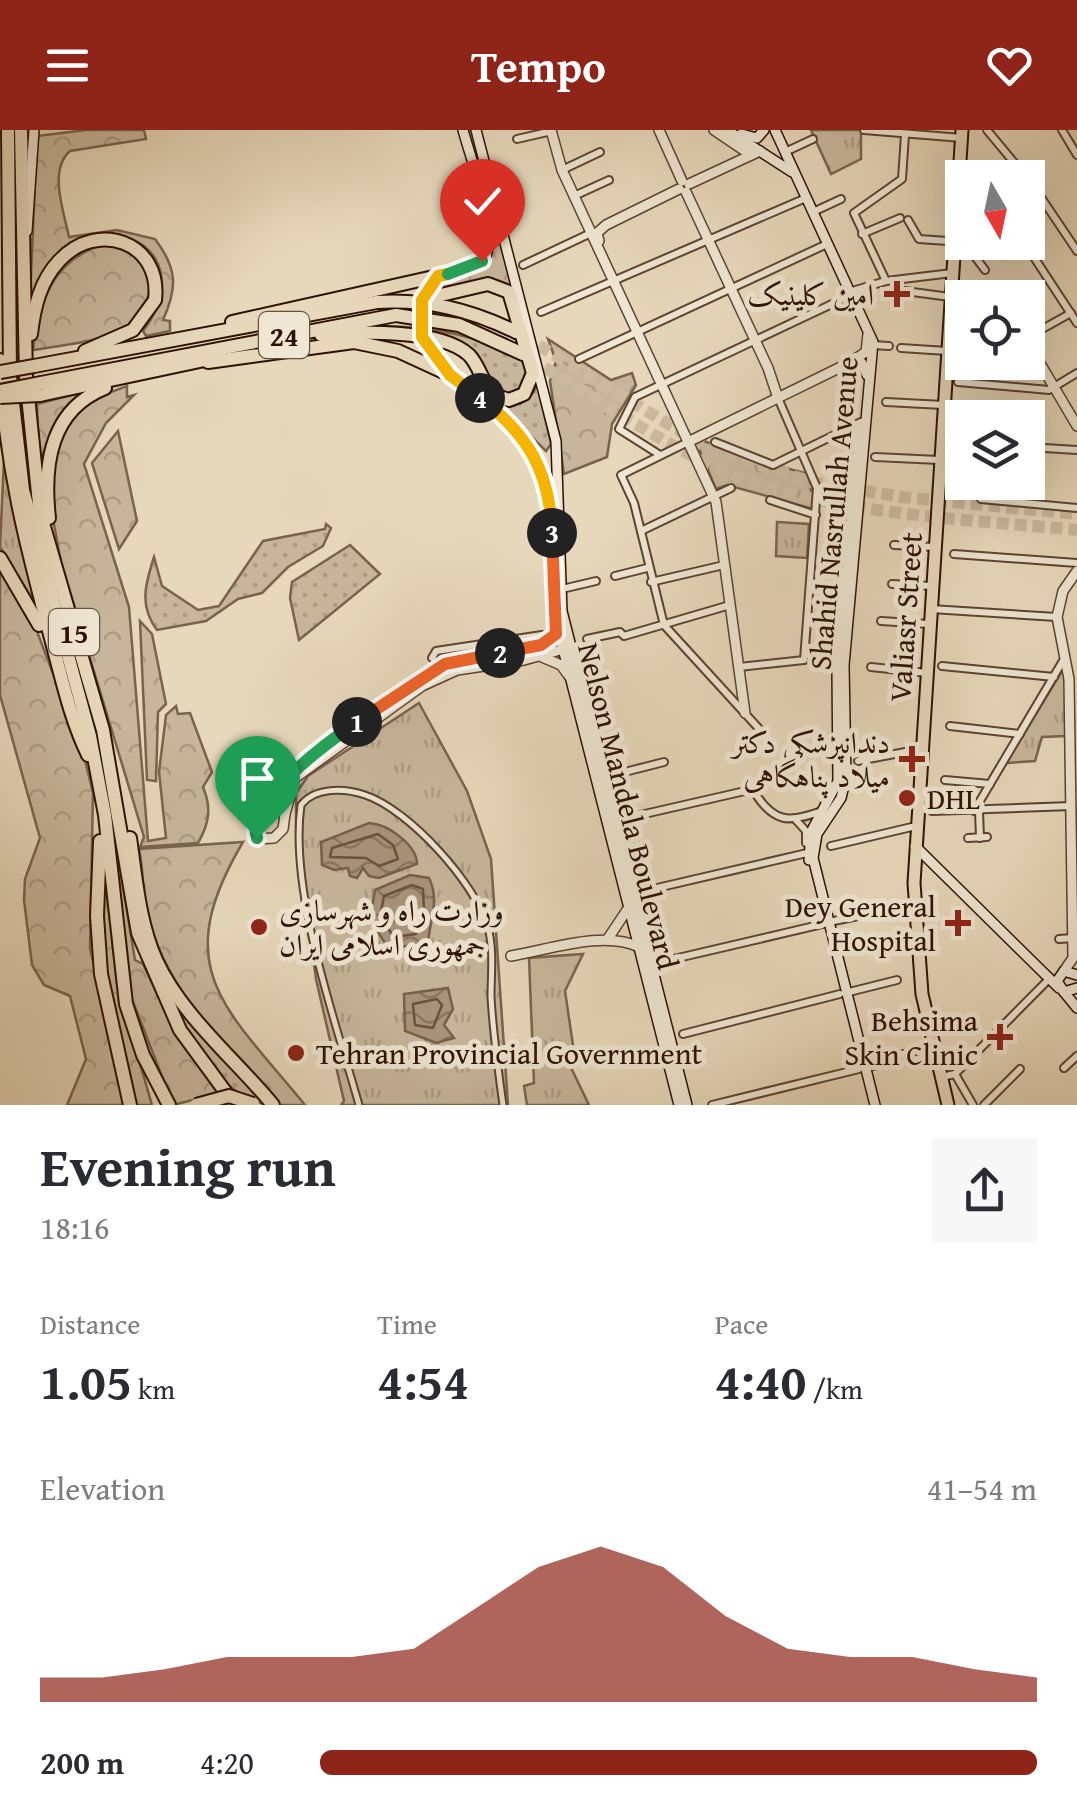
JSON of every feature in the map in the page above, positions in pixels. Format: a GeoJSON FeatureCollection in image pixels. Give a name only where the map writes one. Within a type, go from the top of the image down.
{"type":"FeatureCollection","features":[{"type":"Feature","properties":{"kind":"highway","name":"15"},"geometry":{"type":"LineString","coordinates":[[8,130],[15,434],[31,528],[84,710],[97,772],[121,982],[137,1041],[169,1105]]}},
{"type":"Feature","properties":{"kind":"highway","name":"15"},"geometry":{"type":"LineString","coordinates":[[21,130],[21,263],[36,482],[56,570],[108,753],[129,896],[152,971],[180,1030],[235,1105]]}},
{"type":"Feature","properties":{"kind":"highway"},"geometry":{"type":"LineString","coordinates":[[100,238],[120,240],[140,249],[152,267],[154,300],[134,330],[82,352],[30,371],[36,304],[57,263],[80,245],[100,238]]}},
{"type":"Feature","properties":{"kind":"highway"},"geometry":{"type":"LineString","coordinates":[[82,352],[438,276]]}},
{"type":"Feature","properties":{"kind":"highway"},"geometry":{"type":"LineString","coordinates":[[320,335],[380,332],[441,342],[470,356],[494,396],[518,399],[529,388],[533,373],[509,292],[488,284],[410,300]]}},
{"type":"Feature","properties":{"kind":"highway","name":"24"},"geometry":{"type":"LineString","coordinates":[[0,372],[30,371],[340,308],[410,300],[473,313],[516,332]]}},
{"type":"Feature","properties":{"kind":"highway","name":"24"},"geometry":{"type":"LineString","coordinates":[[0,394],[41,389],[382,316],[428,318],[486,335],[522,354]]}},
{"type":"Feature","properties":{"kind":"highway"},"geometry":{"type":"LineString","coordinates":[[41,389],[134,376],[320,335],[404,322],[486,335]]}},
{"type":"Feature","properties":{"kind":"highway"},"geometry":{"type":"LineString","coordinates":[[196,362],[344,341],[398,351],[450,375]]}},
{"type":"Feature","properties":{"kind":"highway"},"geometry":{"type":"LineString","coordinates":[[0,360],[4,440],[21,534],[57,666]]}},
{"type":"Feature","properties":{"kind":"highway"},"geometry":{"type":"LineString","coordinates":[[56,570],[47,492],[52,444],[67,414],[82,399],[134,376]]}},
{"type":"Feature","properties":{"kind":"highway"},"geometry":{"type":"LineString","coordinates":[[0,468],[4,440]]}},
{"type":"Feature","properties":{"kind":"highway"},"geometry":{"type":"LineString","coordinates":[[0,558],[24,593],[97,772]]}},
{"type":"Feature","properties":{"kind":"highway"},"geometry":{"type":"LineString","coordinates":[[108,753],[124,795],[142,914],[154,955],[180,998],[273,1105]]}},
{"type":"Feature","properties":{"kind":"highway"},"geometry":{"type":"LineString","coordinates":[[102,798],[96,916],[101,974],[130,1105]]}},
{"type":"Feature","properties":{"kind":"highway"},"geometry":{"type":"LineString","coordinates":[[137,1041],[160,1105]]}},
{"type":"Feature","properties":{"kind":"highway"},"geometry":{"type":"LineString","coordinates":[[196,1105],[229,1096],[254,1104]]}},
{"type":"Feature","properties":{"kind":"main road"},"geometry":{"type":"LineString","coordinates":[[21,263],[32,201],[34,130]]}},
{"type":"Feature","properties":{"kind":"main road"},"geometry":{"type":"LineString","coordinates":[[438,276],[472,268],[488,251],[489,230],[463,130]]}},
{"type":"Feature","properties":{"kind":"main road","name":"Nelson Mandela Boulevard"},"geometry":{"type":"LineString","coordinates":[[476,130],[556,441],[554,502],[562,611],[687,1105]]}},
{"type":"Feature","properties":{"kind":"main road"},"geometry":{"type":"LineString","coordinates":[[551,130],[562,170],[580,211],[713,496],[726,564],[744,713]]}},
{"type":"Feature","properties":{"kind":"main road"},"geometry":{"type":"LineString","coordinates":[[659,130],[778,396]]}},
{"type":"Feature","properties":{"kind":"main road"},"geometry":{"type":"LineString","coordinates":[[714,130],[795,173]]}},
{"type":"Feature","properties":{"kind":"main road"},"geometry":{"type":"LineString","coordinates":[[728,130],[756,153]]}},
{"type":"Feature","properties":{"kind":"main road"},"geometry":{"type":"LineString","coordinates":[[728,130],[757,138],[764,130]]}},
{"type":"Feature","properties":{"kind":"main road","name":"Shahid Nasrullah Avenue"},"geometry":{"type":"LineString","coordinates":[[775,130],[873,345],[844,665],[846,777],[841,798],[809,852]]}},
{"type":"Feature","properties":{"kind":"main road","name":"Valiasr Street"},"geometry":{"type":"LineString","coordinates":[[960,160],[962,134]]}},
{"type":"Feature","properties":{"kind":"main road"},"geometry":{"type":"LineString","coordinates":[[580,211],[593,225],[606,225],[756,153]]}},
{"type":"Feature","properties":{"kind":"main road"},"geometry":{"type":"LineString","coordinates":[[606,225],[598,236],[614,281]]}},
{"type":"Feature","properties":{"kind":"main road","name":"Valiasr Street"},"geometry":{"type":"LineString","coordinates":[[953,280],[956,260]]}},
{"type":"Feature","properties":{"kind":"main road","name":"Nelson Mandela Boulevard"},"geometry":{"type":"LineString","coordinates":[[438,276],[424,295],[419,322],[433,357],[510,422],[532,450],[554,502]]}},
{"type":"Feature","properties":{"kind":"main road"},"geometry":{"type":"LineString","coordinates":[[687,440],[849,363],[866,352],[868,331]]}},
{"type":"Feature","properties":{"kind":"main road","name":"Shahid Nasrullah Avenue"},"geometry":{"type":"LineString","coordinates":[[809,852],[839,776],[836,670],[867,368],[860,362],[849,363]]}},
{"type":"Feature","properties":{"kind":"main road"},"geometry":{"type":"LineString","coordinates":[[768,368],[781,388],[792,392]]}},
{"type":"Feature","properties":{"kind":"main road"},"geometry":{"type":"LineString","coordinates":[[1045,375],[1077,435]]}},
{"type":"Feature","properties":{"kind":"main road"},"geometry":{"type":"LineString","coordinates":[[1045,379],[1077,426]]}},
{"type":"Feature","properties":{"kind":"main road","name":"Valiasr Street"},"geometry":{"type":"LineString","coordinates":[[946,380],[916,826],[915,904],[919,976],[932,1047],[947,1076],[948,1105]]}},
{"type":"Feature","properties":{"kind":"main road"},"geometry":{"type":"LineString","coordinates":[[532,450],[548,452],[556,441]]}},
{"type":"Feature","properties":{"kind":"main road","name":"Nelson Mandela Boulevard"},"geometry":{"type":"LineString","coordinates":[[556,521],[557,626],[678,1105]]}},
{"type":"Feature","properties":{"kind":"main road"},"geometry":{"type":"LineString","coordinates":[[1062,990],[1070,969],[1074,938],[1075,794],[1073,679],[1059,617],[1063,592],[1077,571]]}},
{"type":"Feature","properties":{"kind":"main road"},"geometry":{"type":"LineString","coordinates":[[1059,617],[1077,580]]}},
{"type":"Feature","properties":{"kind":"main road"},"geometry":{"type":"LineString","coordinates":[[541,646],[564,649],[562,611]]}},
{"type":"Feature","properties":{"kind":"main road"},"geometry":{"type":"LineString","coordinates":[[431,677],[295,778],[278,836],[261,840],[254,832],[290,772],[431,677],[541,646],[554,636],[557,626]]}},
{"type":"Feature","properties":{"kind":"main road"},"geometry":{"type":"LineString","coordinates":[[541,646],[561,664],[572,682]]}},
{"type":"Feature","properties":{"kind":"main road"},"geometry":{"type":"LineString","coordinates":[[266,808],[277,808],[285,814]]}},
{"type":"Feature","properties":{"kind":"main road"},"geometry":{"type":"LineString","coordinates":[[915,846],[1048,974],[1077,1008]]}},
{"type":"Feature","properties":{"kind":"main road"},"geometry":{"type":"LineString","coordinates":[[809,852],[872,1105]]}},
{"type":"Feature","properties":{"kind":"main road"},"geometry":{"type":"LineString","coordinates":[[607,940],[629,907]]}},
{"type":"Feature","properties":{"kind":"main road"},"geometry":{"type":"LineString","coordinates":[[511,956],[607,940],[639,947]]}},
{"type":"Feature","properties":{"kind":"main road"},"geometry":{"type":"LineString","coordinates":[[1048,974],[1070,969]]}},
{"type":"Feature","properties":{"kind":"main road"},"geometry":{"type":"LineString","coordinates":[[1062,990],[1077,988]]}},
{"type":"Feature","properties":{"kind":"street"},"geometry":{"type":"LineString","coordinates":[[517,138],[551,130]]}},
{"type":"Feature","properties":{"kind":"street"},"geometry":{"type":"LineString","coordinates":[[987,130],[1012,160]]}},
{"type":"Feature","properties":{"kind":"street"},"geometry":{"type":"LineString","coordinates":[[1062,130],[1077,155]]}},
{"type":"Feature","properties":{"kind":"street"},"geometry":{"type":"LineString","coordinates":[[865,131],[962,134]]}},
{"type":"Feature","properties":{"kind":"street"},"geometry":{"type":"LineString","coordinates":[[886,281],[862,234],[856,210],[903,176],[905,135]]}},
{"type":"Feature","properties":{"kind":"street"},"geometry":{"type":"LineString","coordinates":[[785,152],[812,139]]}},
{"type":"Feature","properties":{"kind":"street"},"geometry":{"type":"LineString","coordinates":[[562,170],[600,152]]}},
{"type":"Feature","properties":{"kind":"street"},"geometry":{"type":"LineString","coordinates":[[574,196],[608,180]]}},
{"type":"Feature","properties":{"kind":"street"},"geometry":{"type":"LineString","coordinates":[[541,312],[806,198]]}},
{"type":"Feature","properties":{"kind":"street"},"geometry":{"type":"LineString","coordinates":[[812,212],[840,198]]}},
{"type":"Feature","properties":{"kind":"street"},"geometry":{"type":"LineString","coordinates":[[1045,204],[1077,251]]}},
{"type":"Feature","properties":{"kind":"street"},"geometry":{"type":"LineString","coordinates":[[862,234],[904,219],[917,238],[945,241]]}},
{"type":"Feature","properties":{"kind":"street"},"geometry":{"type":"LineString","coordinates":[[523,265],[591,233]]}},
{"type":"Feature","properties":{"kind":"street"},"geometry":{"type":"LineString","coordinates":[[579,359],[827,244]]}},
{"type":"Feature","properties":{"kind":"street"},"geometry":{"type":"LineString","coordinates":[[977,260],[986,270]]}},
{"type":"Feature","properties":{"kind":"street"},"geometry":{"type":"LineString","coordinates":[[1036,260],[1077,323]]}},
{"type":"Feature","properties":{"kind":"street"},"geometry":{"type":"LineString","coordinates":[[661,455],[618,429],[635,397],[850,294],[886,281],[953,273]]}},
{"type":"Feature","properties":{"kind":"street"},"geometry":{"type":"LineString","coordinates":[[905,291],[945,296]]}},
{"type":"Feature","properties":{"kind":"street"},"geometry":{"type":"LineString","coordinates":[[1045,330],[1071,314]]}},
{"type":"Feature","properties":{"kind":"street"},"geometry":{"type":"LineString","coordinates":[[873,345],[889,346]]}},
{"type":"Feature","properties":{"kind":"street"},"geometry":{"type":"LineString","coordinates":[[901,348],[945,351]]}},
{"type":"Feature","properties":{"kind":"street"},"geometry":{"type":"LineString","coordinates":[[958,382],[1051,388],[1077,373]]}},
{"type":"Feature","properties":{"kind":"street"},"geometry":{"type":"LineString","coordinates":[[739,667],[804,661],[817,504],[815,478],[778,396]]}},
{"type":"Feature","properties":{"kind":"street"},"geometry":{"type":"LineString","coordinates":[[886,402],[944,406]]}},
{"type":"Feature","properties":{"kind":"street"},"geometry":{"type":"LineString","coordinates":[[715,442],[773,465],[861,422]]}},
{"type":"Feature","properties":{"kind":"street"},"geometry":{"type":"LineString","coordinates":[[687,440],[621,476],[641,531],[664,625],[762,732]]}},
{"type":"Feature","properties":{"kind":"street"},"geometry":{"type":"LineString","coordinates":[[1045,448],[1077,450]]}},
{"type":"Feature","properties":{"kind":"street"},"geometry":{"type":"LineString","coordinates":[[874,456],[940,460]]}},
{"type":"Feature","properties":{"kind":"street"},"geometry":{"type":"LineString","coordinates":[[641,531],[731,488]]}},
{"type":"Feature","properties":{"kind":"street"},"geometry":{"type":"LineString","coordinates":[[770,500],[816,515]]}},
{"type":"Feature","properties":{"kind":"street"},"geometry":{"type":"LineString","coordinates":[[992,500],[1077,508]]}},
{"type":"Feature","properties":{"kind":"street"},"geometry":{"type":"LineString","coordinates":[[894,545],[935,547]]}},
{"type":"Feature","properties":{"kind":"street"},"geometry":{"type":"LineString","coordinates":[[954,554],[1077,562]]}},
{"type":"Feature","properties":{"kind":"street"},"geometry":{"type":"LineString","coordinates":[[651,582],[726,564]]}},
{"type":"Feature","properties":{"kind":"street"},"geometry":{"type":"LineString","coordinates":[[616,576],[647,568]]}},
{"type":"Feature","properties":{"kind":"street"},"geometry":{"type":"LineString","coordinates":[[562,589],[596,581]]}},
{"type":"Feature","properties":{"kind":"street"},"geometry":{"type":"LineString","coordinates":[[892,584],[932,586]]}},
{"type":"Feature","properties":{"kind":"street"},"geometry":{"type":"LineString","coordinates":[[587,639],[620,632],[624,636],[730,606]]}},
{"type":"Feature","properties":{"kind":"street"},"geometry":{"type":"LineString","coordinates":[[930,609],[1059,617]]}},
{"type":"Feature","properties":{"kind":"street"},"geometry":{"type":"LineString","coordinates":[[881,620],[930,624]]}},
{"type":"Feature","properties":{"kind":"street"},"geometry":{"type":"LineString","coordinates":[[432,658],[436,650],[541,646]]}},
{"type":"Feature","properties":{"kind":"street"},"geometry":{"type":"LineString","coordinates":[[968,838],[984,837],[977,811],[1067,656]]}},
{"type":"Feature","properties":{"kind":"street"},"geometry":{"type":"LineString","coordinates":[[942,666],[1054,677]]}},
{"type":"Feature","properties":{"kind":"street"},"geometry":{"type":"LineString","coordinates":[[871,667],[926,673]]}},
{"type":"Feature","properties":{"kind":"street"},"geometry":{"type":"LineString","coordinates":[[950,726],[1020,734]]}},
{"type":"Feature","properties":{"kind":"street"},"geometry":{"type":"LineString","coordinates":[[858,761],[921,748]]}},
{"type":"Feature","properties":{"kind":"street"},"geometry":{"type":"LineString","coordinates":[[604,777],[664,762]]}},
{"type":"Feature","properties":{"kind":"street"},"geometry":{"type":"LineString","coordinates":[[945,780],[990,784]]}},
{"type":"Feature","properties":{"kind":"street"},"geometry":{"type":"LineString","coordinates":[[626,818],[748,791],[757,794],[766,812],[795,819],[823,810]]}},
{"type":"Feature","properties":{"kind":"street"},"geometry":{"type":"LineString","coordinates":[[360,1105],[312,938],[300,848],[300,805],[311,794],[324,792],[355,792],[401,814],[434,847],[481,911],[490,939],[503,1105]]}},
{"type":"Feature","properties":{"kind":"street"},"geometry":{"type":"LineString","coordinates":[[932,810],[1075,808]]}},
{"type":"Feature","properties":{"kind":"street"},"geometry":{"type":"LineString","coordinates":[[644,891],[809,852],[806,831],[795,819]]}},
{"type":"Feature","properties":{"kind":"street"},"geometry":{"type":"LineString","coordinates":[[832,846],[916,826]]}},
{"type":"Feature","properties":{"kind":"street"},"geometry":{"type":"LineString","coordinates":[[665,961],[915,904]]}},
{"type":"Feature","properties":{"kind":"street"},"geometry":{"type":"LineString","coordinates":[[1059,939],[1074,938]]}},
{"type":"Feature","properties":{"kind":"street"},"geometry":{"type":"LineString","coordinates":[[974,1105],[947,1076],[1048,974]]}},
{"type":"Feature","properties":{"kind":"street"},"geometry":{"type":"LineString","coordinates":[[683,1034],[898,980]]}},
{"type":"Feature","properties":{"kind":"street"},"geometry":{"type":"LineString","coordinates":[[899,1055],[932,1047]]}},
{"type":"Feature","properties":{"kind":"street"},"geometry":{"type":"LineString","coordinates":[[1064,1068],[1077,1056]]}},
{"type":"Feature","properties":{"kind":"street"},"geometry":{"type":"LineString","coordinates":[[712,1105],[885,1063]]}},
{"type":"Feature","properties":{"kind":"street"},"geometry":{"type":"LineString","coordinates":[[984,1105],[1020,1069]]}},
{"type":"Feature","properties":{"kind":"green space"},"geometry":{"type":"Polygon","coordinates":[[[86,130],[144,130],[146,139],[70,151],[63,159],[59,192],[69,237],[117,230],[155,239],[168,259],[173,278],[163,320],[170,321],[170,331],[146,336],[143,331],[155,311],[161,275],[156,259],[130,239],[88,238],[30,298],[37,136],[86,130]]]}},
{"type":"Feature","properties":{"kind":"green space"},"geometry":{"type":"Polygon","coordinates":[[[467,130],[472,130],[513,291],[505,285],[416,295],[423,283],[478,269],[490,256],[491,222],[467,130]]]}},
{"type":"Feature","properties":{"kind":"green space"},"geometry":{"type":"Polygon","coordinates":[[[811,130],[861,130],[861,159],[831,174],[811,130]]]}},
{"type":"Feature","properties":{"kind":"green space"},"geometry":{"type":"Polygon","coordinates":[[[102,244],[127,247],[151,276],[148,298],[139,314],[111,334],[33,350],[39,315],[51,285],[71,261],[102,244]]]}},
{"type":"Feature","properties":{"kind":"green space"},"geometry":{"type":"Polygon","coordinates":[[[382,326],[439,331],[491,345],[525,362],[530,381],[514,396],[495,391],[477,359],[382,326]]]}},
{"type":"Feature","properties":{"kind":"green space"},"geometry":{"type":"Polygon","coordinates":[[[548,339],[611,380],[632,373],[636,385],[612,424],[607,457],[564,474],[550,381],[556,361],[548,339]]]}},
{"type":"Feature","properties":{"kind":"green space"},"geometry":{"type":"Polygon","coordinates":[[[537,382],[551,444],[546,451],[498,404],[520,404],[534,392],[537,382]]]}},
{"type":"Feature","properties":{"kind":"green space"},"geometry":{"type":"Polygon","coordinates":[[[127,386],[127,397],[134,395],[106,423],[84,464],[129,607],[148,841],[166,838],[159,772],[166,715],[176,706],[178,714],[190,713],[212,772],[203,787],[208,816],[198,843],[140,847],[144,837],[61,562],[49,498],[50,468],[62,431],[89,400],[127,386]]]}},
{"type":"Feature","properties":{"kind":"green space"},"geometry":{"type":"Polygon","coordinates":[[[94,389],[68,405],[56,422],[39,463],[37,404],[94,389]]]}},
{"type":"Feature","properties":{"kind":"green space"},"geometry":{"type":"Polygon","coordinates":[[[118,431],[137,521],[119,549],[92,463],[118,431]]]}},
{"type":"Feature","properties":{"kind":"green space"},"geometry":{"type":"Polygon","coordinates":[[[704,441],[758,462],[765,470],[782,467],[809,474],[813,509],[727,485],[716,489],[697,444],[704,441]]]}},
{"type":"Feature","properties":{"kind":"green space"},"geometry":{"type":"Polygon","coordinates":[[[4,459],[36,605],[0,547],[4,459]]]}},
{"type":"Feature","properties":{"kind":"green space"},"geometry":{"type":"Polygon","coordinates":[[[777,522],[809,524],[807,558],[776,556],[777,522]]]}},
{"type":"Feature","properties":{"kind":"green space"},"geometry":{"type":"Polygon","coordinates":[[[326,524],[331,528],[323,546],[288,567],[262,593],[238,599],[206,621],[157,630],[151,621],[145,595],[154,557],[162,586],[198,610],[219,606],[263,541],[325,529],[326,524]]]}},
{"type":"Feature","properties":{"kind":"green space"},"geometry":{"type":"Polygon","coordinates":[[[350,545],[380,574],[299,640],[290,598],[292,582],[350,545]]]}},
{"type":"Feature","properties":{"kind":"green space"},"geometry":{"type":"Polygon","coordinates":[[[0,562],[33,621],[83,752],[93,793],[90,948],[126,1105],[67,1105],[86,1059],[70,996],[44,985],[32,965],[25,879],[40,838],[0,695],[0,562]]]}},
{"type":"Feature","properties":{"kind":"green space"},"geometry":{"type":"Polygon","coordinates":[[[140,621],[152,634],[166,704],[158,712],[156,781],[147,780],[140,621]]]}},
{"type":"Feature","properties":{"kind":"green space"},"geometry":{"type":"Polygon","coordinates":[[[1065,666],[1066,736],[1042,737],[1035,761],[1006,763],[1065,666]]]}},
{"type":"Feature","properties":{"kind":"green space"},"geometry":{"type":"Polygon","coordinates":[[[419,703],[467,791],[491,859],[508,1105],[341,1105],[344,1101],[316,979],[296,831],[296,793],[308,776],[419,703]]]}},
{"type":"Feature","properties":{"kind":"green space"},"geometry":{"type":"Polygon","coordinates":[[[243,842],[221,886],[210,923],[208,955],[215,984],[230,1012],[305,1105],[280,1105],[202,1019],[170,972],[148,918],[139,849],[243,842]]]}},
{"type":"Feature","properties":{"kind":"green space"},"geometry":{"type":"Polygon","coordinates":[[[112,850],[117,850],[135,960],[143,964],[166,1013],[221,1093],[173,1105],[132,999],[112,850]]]}},
{"type":"Feature","properties":{"kind":"green space"},"geometry":{"type":"Polygon","coordinates":[[[105,877],[117,984],[152,1105],[133,1105],[115,1022],[100,921],[105,877]]]}},
{"type":"Feature","properties":{"kind":"green space"},"geometry":{"type":"Polygon","coordinates":[[[583,954],[565,991],[573,1045],[564,1053],[589,1105],[527,1105],[524,1086],[534,1083],[529,958],[583,954]]]}},
{"type":"Feature","properties":{"kind":"green space"},"geometry":{"type":"Polygon","coordinates":[[[163,984],[269,1105],[233,1089],[218,1075],[192,1040],[163,984]]]}},
{"type":"Feature","properties":{"kind":"water"},"geometry":{"type":"Polygon","coordinates":[[[369,823],[400,837],[412,850],[417,864],[379,878],[369,876],[363,868],[357,878],[350,876],[348,868],[334,870],[322,865],[321,842],[369,823]]]}},
{"type":"Feature","properties":{"kind":"water"},"geometry":{"type":"Polygon","coordinates":[[[410,875],[429,878],[432,886],[434,902],[428,942],[389,949],[370,920],[375,890],[410,875]]]}},
{"type":"Feature","properties":{"kind":"water"},"geometry":{"type":"Polygon","coordinates":[[[448,988],[453,1009],[444,1025],[454,1038],[436,1043],[405,1031],[404,994],[448,988]]]}},
{"type":"Feature","properties":{"kind":"tunnel"},"geometry":{"type":"LineString","coordinates":[[523,336],[708,448],[812,482],[902,497],[1077,514]]}},
{"type":"Feature","properties":{"kind":"tunnel"},"geometry":{"type":"LineString","coordinates":[[529,358],[657,437],[743,478],[836,503],[885,511],[1077,530]]}},
{"type":"Feature","properties":{"kind":"place","name":"امین کلینیک"},"geometry":{"type":"Point","coordinates":[897,294]}},
{"type":"Feature","properties":{"kind":"place","name":"دندانپزشکی دکتر میلاد پناهگاهی"},"geometry":{"type":"Point","coordinates":[912,759]}},
{"type":"Feature","properties":{"kind":"place","name":"DHL"},"geometry":{"type":"Point","coordinates":[907,798]}},
{"type":"Feature","properties":{"kind":"place","name":"Dey General Hospital"},"geometry":{"type":"Point","coordinates":[958,923]}},
{"type":"Feature","properties":{"kind":"place","name":"وزارت راه و شهرسازی جمهوری اسلامی ایران"},"geometry":{"type":"Point","coordinates":[259,927]}},
{"type":"Feature","properties":{"kind":"place","name":"Behsima Skin Clinic"},"geometry":{"type":"Point","coordinates":[1000,1037]}},
{"type":"Feature","properties":{"kind":"place","name":"Tehran Provincial Government"},"geometry":{"type":"Point","coordinates":[296,1053]}},
{"type":"Feature","properties":{"kind":"route"},"geometry":{"type":"LineString","coordinates":[[257,838],[256,825],[290,772],[418,679],[452,661],[536,647],[556,634],[551,507],[542,470],[518,430],[450,375],[429,352],[420,332],[422,300],[438,276],[472,268],[482,261]]}}]}
